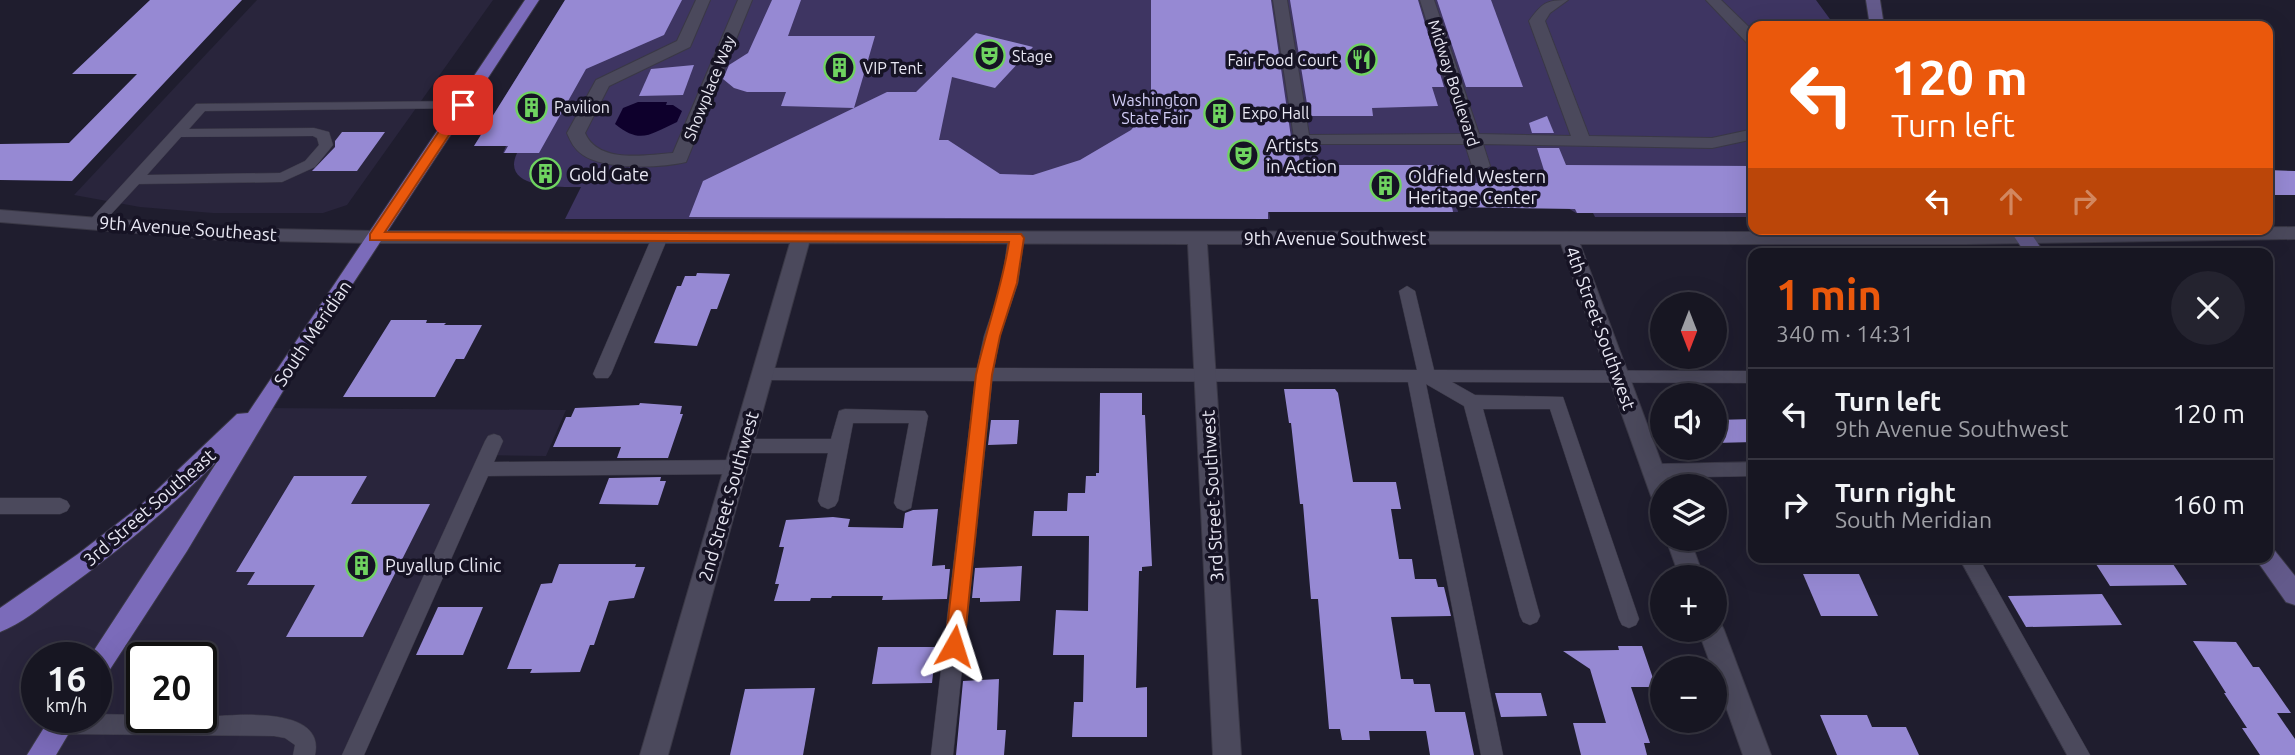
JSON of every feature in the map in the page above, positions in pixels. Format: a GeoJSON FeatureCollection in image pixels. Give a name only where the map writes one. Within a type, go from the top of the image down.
{"type":"FeatureCollection","features":[{"type":"Feature","properties":{"kind":"main road","name":"South Meridian"},"geometry":{"type":"LineString","coordinates":[[112,644],[179,544],[282,376],[532,0]]}},
{"type":"Feature","properties":{"kind":"main road"},"geometry":{"type":"LineString","coordinates":[[1873,0],[1876,21]]}},
{"type":"Feature","properties":{"kind":"main road","name":"3rd Street Southeast"},"geometry":{"type":"LineString","coordinates":[[0,621],[87,561],[169,494],[258,407],[282,376]]}},
{"type":"Feature","properties":{"kind":"main road"},"geometry":{"type":"LineString","coordinates":[[2271,563],[2295,595]]}},
{"type":"Feature","properties":{"kind":"main road"},"geometry":{"type":"LineString","coordinates":[[41,755],[55,733]]}},
{"type":"Feature","properties":{"kind":"street","name":"Showplace Way"},"geometry":{"type":"LineString","coordinates":[[703,0],[684,44],[602,83],[576,133],[577,141],[583,149],[606,159],[680,158],[745,0]]}},
{"type":"Feature","properties":{"kind":"street"},"geometry":{"type":"LineString","coordinates":[[1279,0],[1301,140],[1472,139],[1712,143],[1748,135]]}},
{"type":"Feature","properties":{"kind":"street","name":"Midway Boulevard"},"geometry":{"type":"LineString","coordinates":[[1427,0],[1480,166]]}},
{"type":"Feature","properties":{"kind":"street"},"geometry":{"type":"LineString","coordinates":[[1562,0],[1545,10],[1537,20],[1582,141]]}},
{"type":"Feature","properties":{"kind":"street"},"geometry":{"type":"LineString","coordinates":[[1713,0],[1748,35]]}},
{"type":"Feature","properties":{"kind":"street","name":"9th Avenue Southeast"},"geometry":{"type":"LineString","coordinates":[[0,216],[222,234],[375,237]]}},
{"type":"Feature","properties":{"kind":"street","name":"9th Avenue Southwest"},"geometry":{"type":"LineString","coordinates":[[2273,233],[2295,233]]}},
{"type":"Feature","properties":{"kind":"street","name":"9th Avenue Southwest"},"geometry":{"type":"LineString","coordinates":[[375,237],[1568,238],[1840,235]]}},
{"type":"Feature","properties":{"kind":"street","name":"2nd Street Southwest"},"geometry":{"type":"LineString","coordinates":[[654,755],[802,238]]}},
{"type":"Feature","properties":{"kind":"street","name":"3rd Street Southwest"},"geometry":{"type":"LineString","coordinates":[[1197,238],[1227,755]]}},
{"type":"Feature","properties":{"kind":"street","name":"4th Street Southwest"},"geometry":{"type":"LineString","coordinates":[[1568,238],[1654,474]]}},
{"type":"Feature","properties":{"kind":"street"},"geometry":{"type":"LineString","coordinates":[[1716,642],[1757,755]]}},
{"type":"Feature","properties":{"kind":"lane"},"geometry":{"type":"LineString","coordinates":[[96,222],[201,107],[463,105]]}},
{"type":"Feature","properties":{"kind":"lane"},"geometry":{"type":"LineString","coordinates":[[135,180],[282,177],[310,164],[326,145],[324,135],[314,132],[177,133]]}},
{"type":"Feature","properties":{"kind":"lane"},"geometry":{"type":"LineString","coordinates":[[602,374],[660,237]]}},
{"type":"Feature","properties":{"kind":"lane"},"geometry":{"type":"LineString","coordinates":[[942,755],[984,375],[992,336],[1010,283],[1016,238]]}},
{"type":"Feature","properties":{"kind":"lane"},"geometry":{"type":"LineString","coordinates":[[1407,291],[1492,755]]}},
{"type":"Feature","properties":{"kind":"lane"},"geometry":{"type":"LineString","coordinates":[[762,374],[1748,377]]}},
{"type":"Feature","properties":{"kind":"lane"},"geometry":{"type":"LineString","coordinates":[[1421,376],[1472,402],[1557,402],[1629,619]]}},
{"type":"Feature","properties":{"kind":"lane"},"geometry":{"type":"LineString","coordinates":[[1472,402],[1530,616]]}},
{"type":"Feature","properties":{"kind":"lane"},"geometry":{"type":"LineString","coordinates":[[828,501],[845,416],[919,416],[904,503]]}},
{"type":"Feature","properties":{"kind":"lane"},"geometry":{"type":"LineString","coordinates":[[353,755],[494,441]]}},
{"type":"Feature","properties":{"kind":"lane"},"geometry":{"type":"LineString","coordinates":[[482,469],[739,456],[839,446]]}},
{"type":"Feature","properties":{"kind":"lane"},"geometry":{"type":"LineString","coordinates":[[1653,471],[1748,469]]}},
{"type":"Feature","properties":{"kind":"lane"},"geometry":{"type":"LineString","coordinates":[[0,506],[60,506]]}},
{"type":"Feature","properties":{"kind":"lane"},"geometry":{"type":"LineString","coordinates":[[1972,563],[2079,755]]}},
{"type":"Feature","properties":{"kind":"lane"},"geometry":{"type":"LineString","coordinates":[[112,722],[274,726],[301,735],[307,742],[304,755]]}},
{"type":"Feature","properties":{"kind":"shaded area"},"geometry":{"type":"Polygon","coordinates":[[[257,0],[493,0],[347,205],[323,213],[213,213],[140,207],[74,195],[257,0]]]}},
{"type":"Feature","properties":{"kind":"shaded area"},"geometry":{"type":"Polygon","coordinates":[[[638,102],[667,102],[666,105],[673,105],[682,111],[677,122],[639,136],[615,124],[623,108],[638,102]]]}},
{"type":"Feature","properties":{"kind":"shaded area"},"geometry":{"type":"Polygon","coordinates":[[[262,408],[566,410],[546,456],[482,455],[350,755],[0,755],[0,621],[262,408]]]}},
{"type":"Feature","properties":{"kind":"green space","name":"Washington State Fair"},"geometry":{"type":"Polygon","coordinates":[[[565,0],[1816,0],[1831,21],[1748,21],[1748,217],[1595,217],[1593,213],[1576,213],[1563,205],[1457,207],[1458,212],[1269,212],[1270,219],[565,219],[581,187],[547,186],[524,180],[517,174],[514,165],[517,153],[503,153],[506,146],[474,146],[565,0]]]}},
{"type":"Feature","properties":{"kind":"building"},"geometry":{"type":"Polygon","coordinates":[[[150,0],[242,0],[72,181],[0,180],[0,144],[69,143],[137,74],[72,74],[150,0]]]}},
{"type":"Feature","properties":{"kind":"building","name":"Pavilion"},"geometry":{"type":"Polygon","coordinates":[[[565,0],[682,0],[664,35],[586,69],[539,153],[504,153],[508,146],[474,146],[565,0]]]}},
{"type":"Feature","properties":{"kind":"building"},"geometry":{"type":"Polygon","coordinates":[[[772,0],[801,0],[788,36],[875,36],[854,108],[781,106],[786,92],[747,92],[734,88],[723,79],[729,65],[748,53],[772,0]]]}},
{"type":"Feature","properties":{"kind":"building","name":"Expo Hall"},"geometry":{"type":"Polygon","coordinates":[[[1151,0],[1271,0],[1292,144],[1298,147],[1300,165],[1441,165],[1445,183],[1548,183],[1537,148],[1559,148],[1566,165],[1748,166],[1748,213],[1577,213],[1575,209],[1452,207],[1453,212],[1268,212],[1268,219],[689,217],[703,181],[887,92],[916,92],[976,33],[1033,47],[995,88],[952,77],[939,140],[948,140],[1000,174],[1033,175],[1080,160],[1131,130],[1151,107],[1151,0]]]}},
{"type":"Feature","properties":{"kind":"building","name":"Fair Food Court"},"geometry":{"type":"Polygon","coordinates":[[[1290,0],[1418,0],[1444,87],[1432,87],[1438,106],[1372,108],[1373,116],[1309,116],[1290,0]]]}},
{"type":"Feature","properties":{"kind":"building"},"geometry":{"type":"Polygon","coordinates":[[[1437,0],[1491,0],[1523,87],[1466,87],[1437,0]]]}},
{"type":"Feature","properties":{"kind":"building"},"geometry":{"type":"Polygon","coordinates":[[[694,65],[683,95],[639,96],[651,69],[694,65]]]}},
{"type":"Feature","properties":{"kind":"building"},"geometry":{"type":"Polygon","coordinates":[[[1547,116],[1554,133],[1532,133],[1529,123],[1547,116]]]}},
{"type":"Feature","properties":{"kind":"building"},"geometry":{"type":"Polygon","coordinates":[[[342,132],[385,132],[357,171],[312,171],[335,147],[335,141],[342,132]]]}},
{"type":"Feature","properties":{"kind":"building"},"geometry":{"type":"Polygon","coordinates":[[[2273,170],[2295,171],[2295,195],[2273,195],[2273,170]]]}},
{"type":"Feature","properties":{"kind":"building"},"geometry":{"type":"Polygon","coordinates":[[[697,273],[730,274],[717,309],[711,309],[697,346],[654,343],[677,286],[681,286],[685,276],[696,276],[697,273]]]}},
{"type":"Feature","properties":{"kind":"building"},"geometry":{"type":"Polygon","coordinates":[[[391,320],[482,325],[464,359],[456,359],[435,397],[343,397],[391,320]]]}},
{"type":"Feature","properties":{"kind":"building"},"geometry":{"type":"Polygon","coordinates":[[[1284,389],[1335,389],[1338,393],[1353,482],[1396,482],[1401,509],[1391,509],[1399,559],[1412,559],[1415,579],[1436,579],[1438,587],[1444,587],[1451,616],[1391,617],[1401,679],[1413,679],[1414,684],[1430,684],[1435,712],[1465,712],[1474,755],[1430,755],[1426,731],[1369,731],[1370,740],[1342,740],[1340,729],[1329,729],[1318,599],[1311,599],[1303,504],[1300,504],[1291,423],[1284,389]]]}},
{"type":"Feature","properties":{"kind":"building"},"geometry":{"type":"Polygon","coordinates":[[[1100,393],[1142,393],[1152,566],[1142,567],[1142,571],[1139,571],[1136,688],[1147,687],[1147,737],[1072,737],[1074,702],[1083,702],[1084,655],[1053,655],[1056,610],[1088,611],[1089,536],[1032,536],[1034,511],[1067,511],[1068,493],[1085,493],[1086,476],[1096,476],[1096,473],[1099,473],[1100,393]]]}},
{"type":"Feature","properties":{"kind":"building"},"geometry":{"type":"Polygon","coordinates":[[[640,403],[682,406],[680,414],[683,414],[668,458],[617,458],[621,447],[553,447],[566,417],[571,417],[575,408],[640,403]]]}},
{"type":"Feature","properties":{"kind":"building"},"geometry":{"type":"Polygon","coordinates":[[[1748,419],[1748,442],[1727,443],[1727,420],[1748,419]]]}},
{"type":"Feature","properties":{"kind":"building"},"geometry":{"type":"Polygon","coordinates":[[[991,420],[1019,420],[1017,444],[988,445],[991,420]]]}},
{"type":"Feature","properties":{"kind":"building","name":"Puyallup Clinic"},"geometry":{"type":"Polygon","coordinates":[[[294,476],[367,476],[351,504],[430,504],[363,637],[286,637],[315,585],[247,585],[255,572],[236,572],[294,476]]]}},
{"type":"Feature","properties":{"kind":"building"},"geometry":{"type":"Polygon","coordinates":[[[661,477],[660,481],[666,481],[658,505],[599,504],[609,478],[661,477]]]}},
{"type":"Feature","properties":{"kind":"building"},"geometry":{"type":"Polygon","coordinates":[[[938,509],[932,566],[945,565],[945,569],[950,569],[947,599],[882,600],[883,596],[832,596],[811,598],[810,601],[774,601],[779,584],[775,584],[784,547],[779,547],[786,520],[833,517],[850,519],[848,527],[903,528],[905,513],[938,509]]]}},
{"type":"Feature","properties":{"kind":"building"},"geometry":{"type":"Polygon","coordinates":[[[2095,563],[2172,563],[2187,585],[2110,586],[2095,563]]]}},
{"type":"Feature","properties":{"kind":"building"},"geometry":{"type":"Polygon","coordinates":[[[559,564],[636,564],[635,567],[645,567],[634,598],[609,601],[594,645],[590,645],[580,672],[530,673],[532,669],[507,669],[541,584],[552,583],[559,564]]]}},
{"type":"Feature","properties":{"kind":"building"},"geometry":{"type":"Polygon","coordinates":[[[1022,566],[1020,601],[980,602],[980,598],[972,598],[975,568],[1022,566]]]}},
{"type":"Feature","properties":{"kind":"building"},"geometry":{"type":"Polygon","coordinates":[[[1803,574],[1859,574],[1878,616],[1821,616],[1803,574]]]}},
{"type":"Feature","properties":{"kind":"building"},"geometry":{"type":"Polygon","coordinates":[[[2102,594],[2122,625],[2026,627],[2008,596],[2102,594]]]}},
{"type":"Feature","properties":{"kind":"building"},"geometry":{"type":"Polygon","coordinates":[[[438,607],[483,607],[463,655],[416,655],[438,607]]]}},
{"type":"Feature","properties":{"kind":"building"},"geometry":{"type":"Polygon","coordinates":[[[2193,641],[2236,642],[2253,667],[2259,667],[2291,713],[2277,713],[2295,739],[2295,755],[2260,755],[2242,728],[2247,728],[2193,641]]]}},
{"type":"Feature","properties":{"kind":"building"},"geometry":{"type":"Polygon","coordinates":[[[1618,646],[1642,646],[1650,669],[1650,687],[1631,687],[1650,743],[1644,743],[1647,755],[1581,755],[1573,723],[1606,723],[1590,669],[1563,651],[1619,650],[1618,646]]]}},
{"type":"Feature","properties":{"kind":"building"},"geometry":{"type":"Polygon","coordinates":[[[878,647],[936,647],[932,683],[872,684],[878,647]]]}},
{"type":"Feature","properties":{"kind":"building"},"geometry":{"type":"Polygon","coordinates":[[[999,679],[997,730],[1006,730],[1004,755],[956,755],[963,681],[999,679]]]}},
{"type":"Feature","properties":{"kind":"building"},"geometry":{"type":"Polygon","coordinates":[[[815,688],[803,755],[730,755],[745,689],[815,688]]]}},
{"type":"Feature","properties":{"kind":"building"},"geometry":{"type":"Polygon","coordinates":[[[1495,693],[1541,693],[1547,716],[1501,717],[1495,693]]]}},
{"type":"Feature","properties":{"kind":"building"},"geometry":{"type":"Polygon","coordinates":[[[1820,715],[1867,715],[1872,727],[1906,727],[1919,755],[1837,755],[1820,715]]]}},
{"type":"Feature","properties":{"kind":"place","name":"Stage"},"geometry":{"type":"Point","coordinates":[989,56]}},
{"type":"Feature","properties":{"kind":"place","name":"Fair Food Court"},"geometry":{"type":"Point","coordinates":[1361,60]}},
{"type":"Feature","properties":{"kind":"place","name":"VIP Tent"},"geometry":{"type":"Point","coordinates":[840,68]}},
{"type":"Feature","properties":{"kind":"place","name":"Pavilion"},"geometry":{"type":"Point","coordinates":[531,107]}},
{"type":"Feature","properties":{"kind":"place","name":"Expo Hall"},"geometry":{"type":"Point","coordinates":[1219,113]}},
{"type":"Feature","properties":{"kind":"place","name":"Artists in Action"},"geometry":{"type":"Point","coordinates":[1243,155]}},
{"type":"Feature","properties":{"kind":"place","name":"Gold Gate"},"geometry":{"type":"Point","coordinates":[546,174]}},
{"type":"Feature","properties":{"kind":"place","name":"Oldfield Western Heritage Center"},"geometry":{"type":"Point","coordinates":[1385,186]}},
{"type":"Feature","properties":{"kind":"place","name":"Puyallup Clinic"},"geometry":{"type":"Point","coordinates":[362,565]}},
{"type":"Feature","properties":{"kind":"route"},"geometry":{"type":"LineString","coordinates":[[463,105],[375,237],[1016,238],[1010,283],[992,336],[984,375],[954,646]]}}]}
